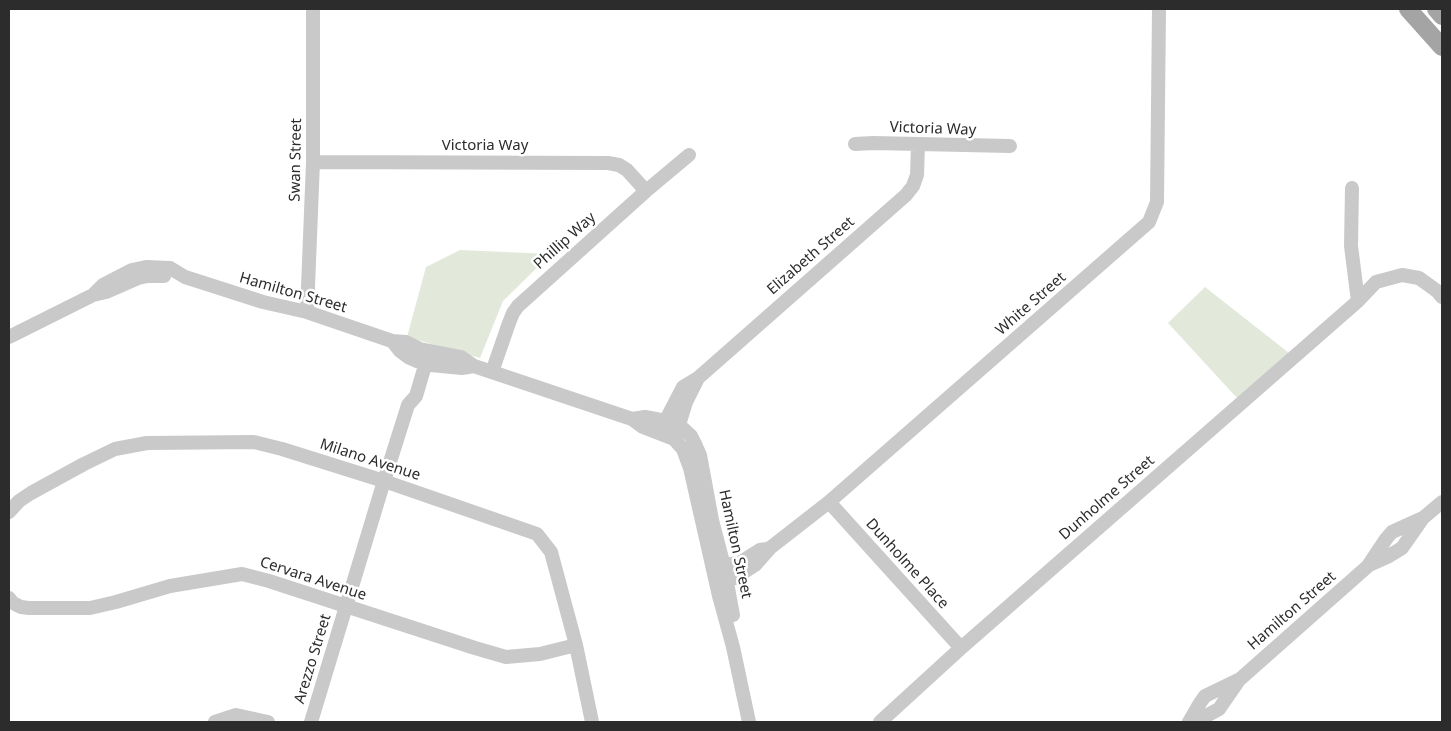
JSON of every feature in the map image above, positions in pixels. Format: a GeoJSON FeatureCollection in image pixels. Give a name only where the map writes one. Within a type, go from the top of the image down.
{"type":"FeatureCollection","features":[{"type":"Feature","properties":{"kind":"main road"},"geometry":{"type":"LineString","coordinates":[[1436,9],[1442,16]]}},
{"type":"Feature","properties":{"kind":"main road"},"geometry":{"type":"LineString","coordinates":[[1415,11],[1442,47]]}},
{"type":"Feature","properties":{"kind":"street","name":"Swan Street"},"geometry":{"type":"LineString","coordinates":[[307,312],[313,162],[312,9]]}},
{"type":"Feature","properties":{"kind":"street","name":"White Street"},"geometry":{"type":"LineString","coordinates":[[720,574],[735,578],[750,569],[762,559],[770,548],[829,502],[1149,222],[1157,202],[1159,9]]}},
{"type":"Feature","properties":{"kind":"street","name":"Victoria Way"},"geometry":{"type":"LineString","coordinates":[[855,144],[1010,146]]}},
{"type":"Feature","properties":{"kind":"street","name":"Elizabeth Street"},"geometry":{"type":"LineString","coordinates":[[668,429],[686,402],[698,378],[906,195],[913,186],[917,175],[918,145]]}},
{"type":"Feature","properties":{"kind":"street","name":"Phillip Way"},"geometry":{"type":"LineString","coordinates":[[492,372],[509,322],[518,306],[689,155]]}},
{"type":"Feature","properties":{"kind":"street","name":"Victoria Way"},"geometry":{"type":"LineString","coordinates":[[313,162],[608,163],[619,165],[627,170],[646,191]]}},
{"type":"Feature","properties":{"kind":"street"},"geometry":{"type":"LineString","coordinates":[[1352,188],[1351,246],[1358,301]]}},
{"type":"Feature","properties":{"kind":"street","name":"Dunholme Street"},"geometry":{"type":"LineString","coordinates":[[880,722],[961,648],[1358,301],[1376,282],[1402,275],[1419,278],[1442,297]]}},
{"type":"Feature","properties":{"kind":"street","name":"Hamilton Street"},"geometry":{"type":"LineString","coordinates":[[9,337],[93,295],[106,292],[138,278],[148,276],[185,277],[263,302],[307,312],[392,341],[406,342],[423,357],[462,357],[474,366],[632,419],[646,417],[668,429],[691,436],[700,455],[720,574],[742,670],[758,722]]}},
{"type":"Feature","properties":{"kind":"street","name":"Arezzo Street"},"geometry":{"type":"LineString","coordinates":[[311,722],[408,405],[416,396],[423,357]]}},
{"type":"Feature","properties":{"kind":"street","name":"Milano Avenue"},"geometry":{"type":"LineString","coordinates":[[9,512],[18,501],[115,449],[147,443],[240,442],[264,444],[384,481],[537,534],[551,552],[576,645],[592,722]]}},
{"type":"Feature","properties":{"kind":"street","name":"Dunholme Place"},"geometry":{"type":"LineString","coordinates":[[829,502],[961,648]]}},
{"type":"Feature","properties":{"kind":"street","name":"Hamilton Street"},"geometry":{"type":"LineString","coordinates":[[1195,722],[1218,709],[1238,680],[1368,566],[1402,548],[1423,518],[1442,502]]}},
{"type":"Feature","properties":{"kind":"street","name":"Cervara Avenue"},"geometry":{"type":"LineString","coordinates":[[9,598],[21,608],[90,608],[170,586],[242,574],[260,578],[506,657],[540,654],[576,645]]}},
{"type":"Feature","properties":{"kind":"street","name":"Hamilton Street"},"geometry":{"type":"LineString","coordinates":[[742,670],[749,722]]}},
{"type":"Feature","properties":{"kind":"street","name":"Hamilton Street"},"geometry":{"type":"LineString","coordinates":[[1189,722],[1206,696],[1238,680]]}},
{"type":"Feature","properties":{"kind":"street"},"geometry":{"type":"LineString","coordinates":[[214,722],[236,715],[268,722]]}},
{"type":"Feature","properties":{"kind":"shaded area"},"geometry":{"type":"Polygon","coordinates":[[[460,250],[551,254],[503,301],[480,358],[407,337],[426,267],[460,250]]]}},
{"type":"Feature","properties":{"kind":"shaded area"},"geometry":{"type":"Polygon","coordinates":[[[1205,287],[1289,353],[1237,398],[1168,323],[1205,287]]]}}]}
